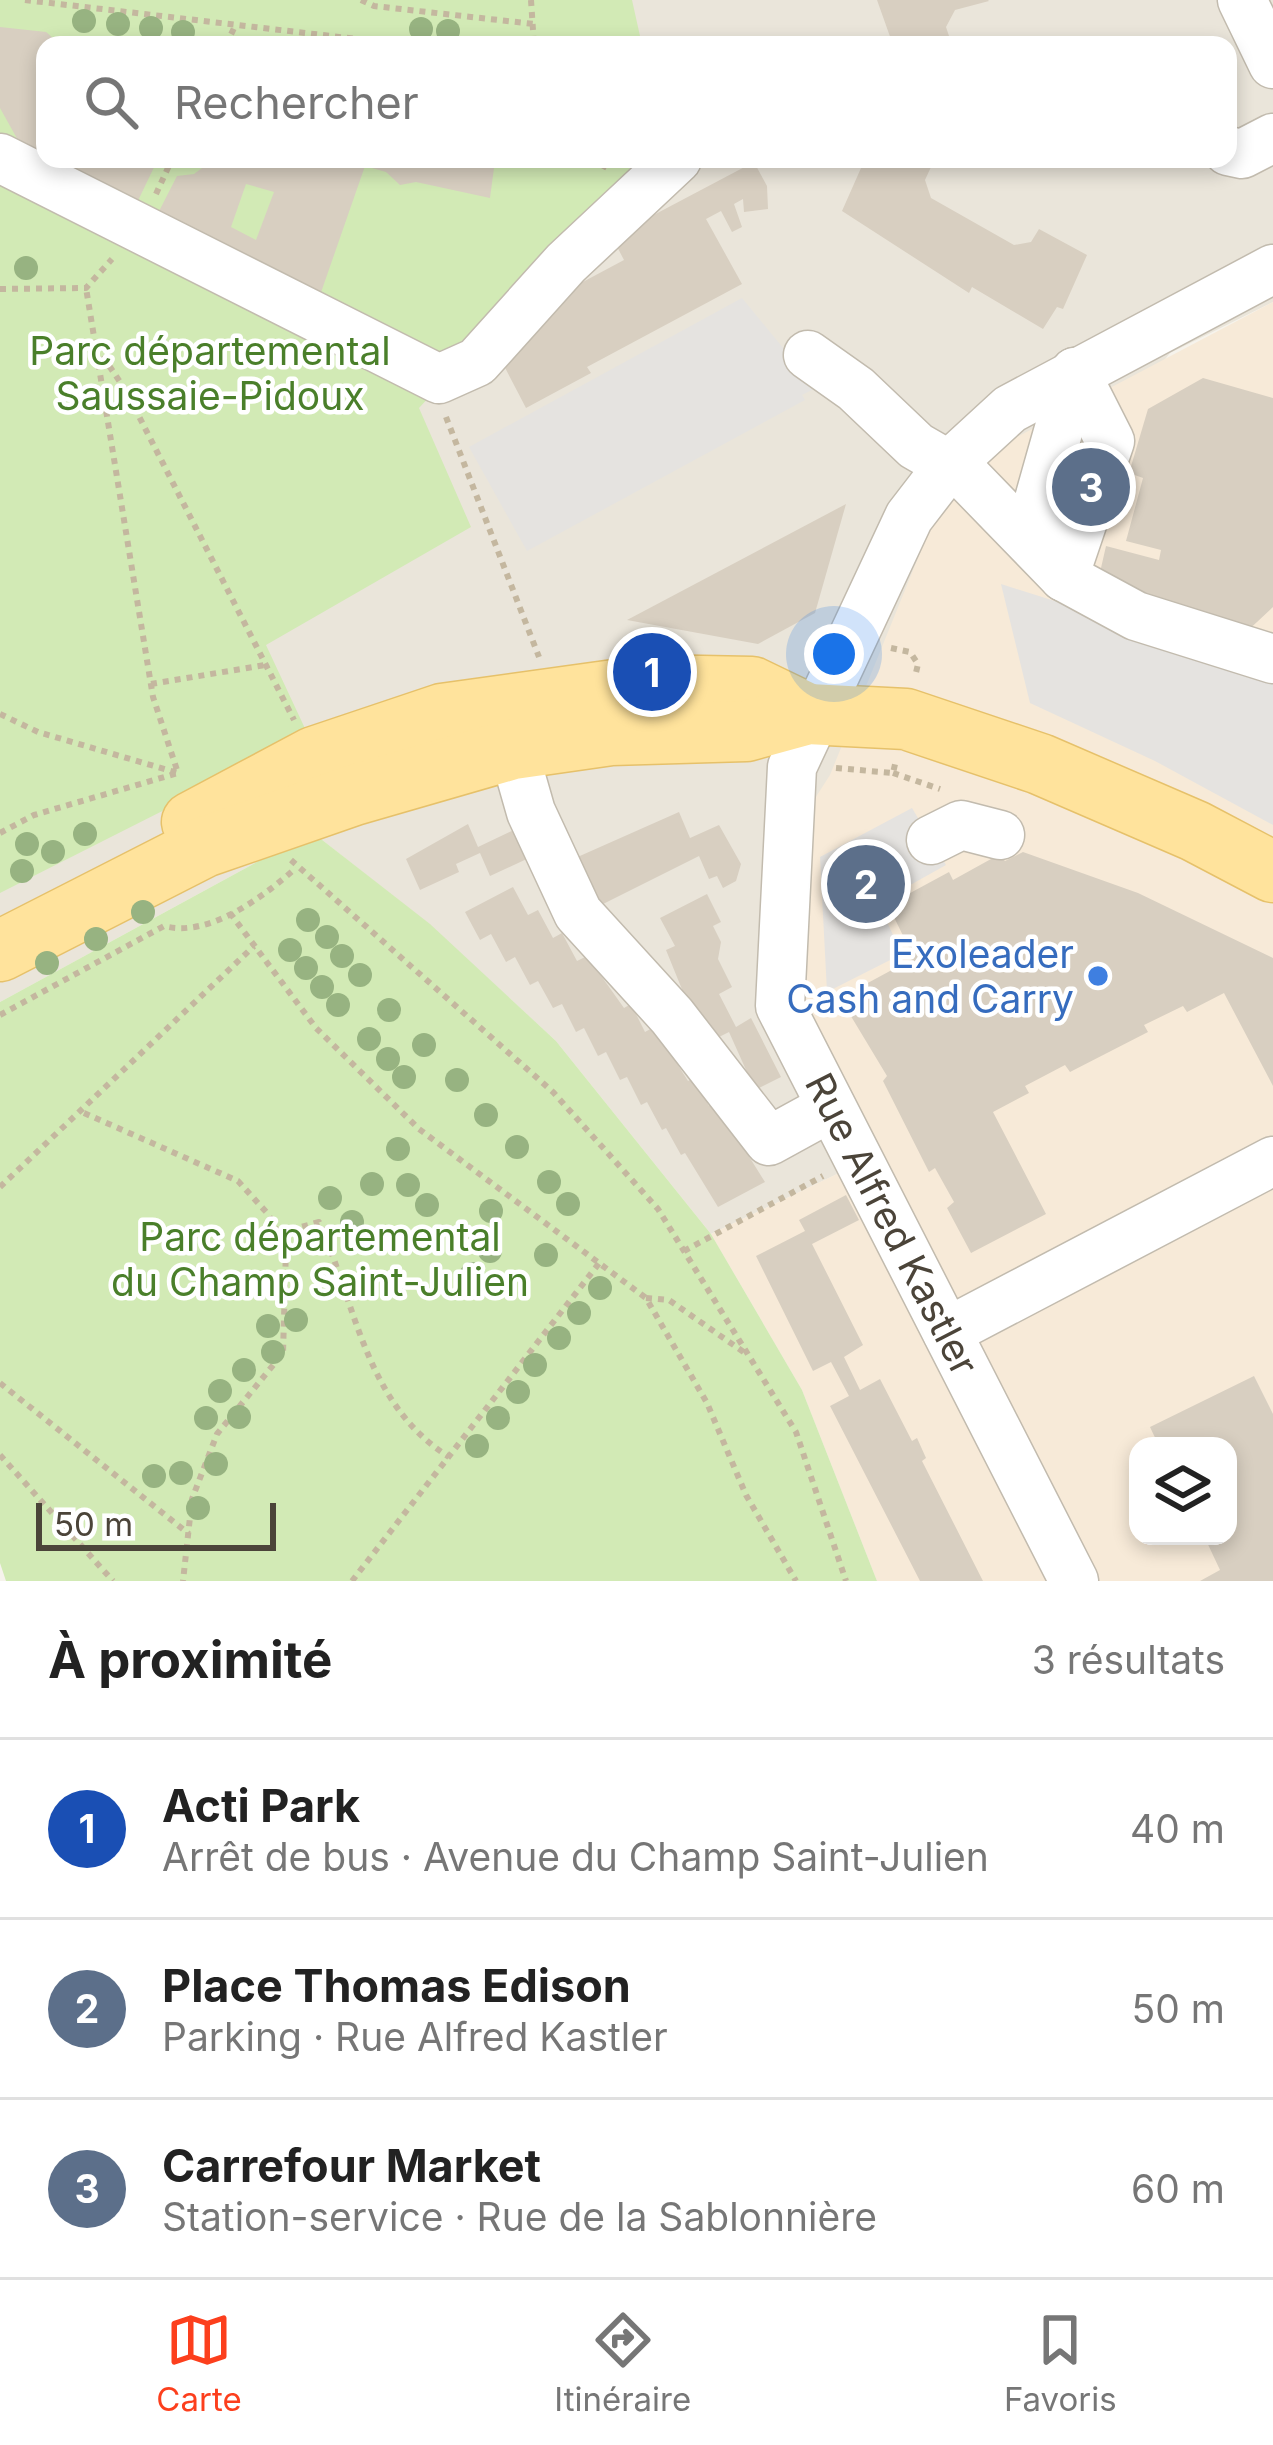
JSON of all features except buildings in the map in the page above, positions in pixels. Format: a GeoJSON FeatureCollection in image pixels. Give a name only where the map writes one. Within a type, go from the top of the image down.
{"type":"FeatureCollection","features":[{"type":"Feature","properties":{"kind":"main road"},"geometry":{"type":"LineString","coordinates":[[0,922],[314,757],[442,714],[637,685],[752,687],[814,714]]}},
{"type":"Feature","properties":{"kind":"main road"},"geometry":{"type":"LineString","coordinates":[[0,951],[204,847],[353,795],[513,749],[611,734],[746,731],[814,714],[906,719],[1040,764],[1196,831],[1273,872]]}},
{"type":"Feature","properties":{"kind":"street"},"geometry":{"type":"LineString","coordinates":[[1242,0],[1273,64]]}},
{"type":"Feature","properties":{"kind":"street"},"geometry":{"type":"LineString","coordinates":[[1237,153],[1273,138]]}},
{"type":"Feature","properties":{"kind":"street"},"geometry":{"type":"LineString","coordinates":[[0,158],[439,379],[477,362],[566,263],[667,168]]}},
{"type":"Feature","properties":{"kind":"street","name":"Rue Alfred Kastler"},"geometry":{"type":"LineString","coordinates":[[1074,1581],[780,1006],[803,902],[792,767],[909,517],[949,466],[1010,409],[1273,269]]}},
{"type":"Feature","properties":{"kind":"street"},"geometry":{"type":"LineString","coordinates":[[808,355],[856,389],[916,446],[963,473],[1064,573],[1136,616],[1273,659]]}},
{"type":"Feature","properties":{"kind":"street"},"geometry":{"type":"LineString","coordinates":[[1064,573],[1110,441],[1075,372]]}},
{"type":"Feature","properties":{"kind":"street"},"geometry":{"type":"LineString","coordinates":[[513,749],[530,812],[578,913],[672,1016],[769,1142],[831,1107]]}},
{"type":"Feature","properties":{"kind":"street"},"geometry":{"type":"LineString","coordinates":[[931,840],[961,825],[1000,835]]}},
{"type":"Feature","properties":{"kind":"street"},"geometry":{"type":"LineString","coordinates":[[947,1332],[1273,1161]]}},
{"type":"Feature","properties":{"kind":"path"},"geometry":{"type":"LineString","coordinates":[[26,0],[326,36]]}},
{"type":"Feature","properties":{"kind":"path"},"geometry":{"type":"LineString","coordinates":[[362,0],[374,6],[534,24]]}},
{"type":"Feature","properties":{"kind":"path"},"geometry":{"type":"LineString","coordinates":[[531,0],[534,36]]}},
{"type":"Feature","properties":{"kind":"path"},"geometry":{"type":"LineString","coordinates":[[230,36],[235,26]]}},
{"type":"Feature","properties":{"kind":"path"},"geometry":{"type":"LineString","coordinates":[[0,289],[86,287],[151,684],[182,789]]}},
{"type":"Feature","properties":{"kind":"path"},"geometry":{"type":"LineString","coordinates":[[96,346],[126,391],[296,726]]}},
{"type":"Feature","properties":{"kind":"path"},"geometry":{"type":"LineString","coordinates":[[439,379],[449,430],[555,697]]}},
{"type":"Feature","properties":{"kind":"path"},"geometry":{"type":"LineString","coordinates":[[880,646],[910,652],[918,664],[914,682]]}},
{"type":"Feature","properties":{"kind":"path"},"geometry":{"type":"LineString","coordinates":[[151,684],[265,665]]}},
{"type":"Feature","properties":{"kind":"path"},"geometry":{"type":"LineString","coordinates":[[0,714],[38,732],[178,773]]}},
{"type":"Feature","properties":{"kind":"path"},"geometry":{"type":"LineString","coordinates":[[0,833],[34,815],[178,773]]}},
{"type":"Feature","properties":{"kind":"path"},"geometry":{"type":"LineString","coordinates":[[287,855],[296,868],[399,951],[553,1092],[658,1209],[796,1432],[846,1581]]}},
{"type":"Feature","properties":{"kind":"path"},"geometry":{"type":"LineString","coordinates":[[0,1015],[164,926],[186,932],[230,913],[296,868]]}},
{"type":"Feature","properties":{"kind":"path"},"geometry":{"type":"LineString","coordinates":[[230,913],[316,1028],[419,1129],[646,1298],[707,1403],[746,1495],[792,1565],[796,1581]]}},
{"type":"Feature","properties":{"kind":"path"},"geometry":{"type":"LineString","coordinates":[[0,1187],[84,1113],[254,946]]}},
{"type":"Feature","properties":{"kind":"path"},"geometry":{"type":"LineString","coordinates":[[84,1113],[182,1160],[219,1169],[254,1196],[279,1233],[287,1263],[281,1298],[283,1353],[217,1434],[192,1499],[183,1581]]}},
{"type":"Feature","properties":{"kind":"path"},"geometry":{"type":"LineString","coordinates":[[684,1251],[858,1159]]}},
{"type":"Feature","properties":{"kind":"path"},"geometry":{"type":"LineString","coordinates":[[279,1233],[320,1222],[343,1274],[353,1326],[382,1385],[405,1417],[448,1457]]}},
{"type":"Feature","properties":{"kind":"path"},"geometry":{"type":"LineString","coordinates":[[352,1581],[600,1262]]}},
{"type":"Feature","properties":{"kind":"path"},"geometry":{"type":"LineString","coordinates":[[646,1298],[670,1300],[748,1354]]}},
{"type":"Feature","properties":{"kind":"path"},"geometry":{"type":"LineString","coordinates":[[0,1382],[188,1534]]}},
{"type":"Feature","properties":{"kind":"path"},"geometry":{"type":"LineString","coordinates":[[0,1455],[113,1581]]}},
{"type":"Feature","properties":{"kind":"shaded area"},"geometry":{"type":"Polygon","coordinates":[[[0,0],[1273,0],[1273,302],[1170,353],[812,803],[875,1156],[711,1234],[556,1041],[430,925],[312,832],[0,1002],[0,0]]]}},
{"type":"Feature","properties":{"kind":"shaded area"},"geometry":{"type":"Polygon","coordinates":[[[742,298],[816,388],[802,395],[805,400],[527,551],[469,447],[742,298]]]}},
{"type":"Feature","properties":{"kind":"shaded area"},"geometry":{"type":"Polygon","coordinates":[[[1273,302],[1273,1581],[877,1581],[802,1390],[711,1234],[875,1156],[800,999],[812,803],[830,775],[933,521],[1002,445],[1273,302]]]}},
{"type":"Feature","properties":{"kind":"shaded area"},"geometry":{"type":"Polygon","coordinates":[[[1001,584],[1273,670],[1273,825],[1155,761],[1030,703],[1001,584]]]}},
{"type":"Feature","properties":{"kind":"shaded area"},"geometry":{"type":"Polygon","coordinates":[[[912,808],[946,865],[878,903],[902,954],[827,992],[820,857],[912,808]]]}},
{"type":"Feature","properties":{"kind":"green space","name":"Parc départemental Saussaie-Pidoux"},"geometry":{"type":"Polygon","coordinates":[[[0,0],[632,0],[640,36],[36,36],[36,168],[642,168],[419,408],[471,527],[266,645],[309,737],[0,893],[0,0]]]}},
{"type":"Feature","properties":{"kind":"green space","name":"Parc départemental du Champ Saint-Julien"},"geometry":{"type":"Polygon","coordinates":[[[312,832],[430,924],[556,1041],[711,1234],[802,1390],[877,1581],[6,1581],[0,1563],[0,1002],[312,832]]]}},
{"type":"Feature","properties":{"kind":"place","name":"Carrefour Market"},"geometry":{"type":"Point","coordinates":[1091,487]}},
{"type":"Feature","properties":{"kind":"place","name":"Acti Park"},"geometry":{"type":"Point","coordinates":[652,672]}},
{"type":"Feature","properties":{"kind":"place","name":"Place Thomas Edison"},"geometry":{"type":"Point","coordinates":[866,884]}},
{"type":"Feature","properties":{"kind":"place","name":"Exoleader Cash and Carry"},"geometry":{"type":"Point","coordinates":[1098,976]}}]}
